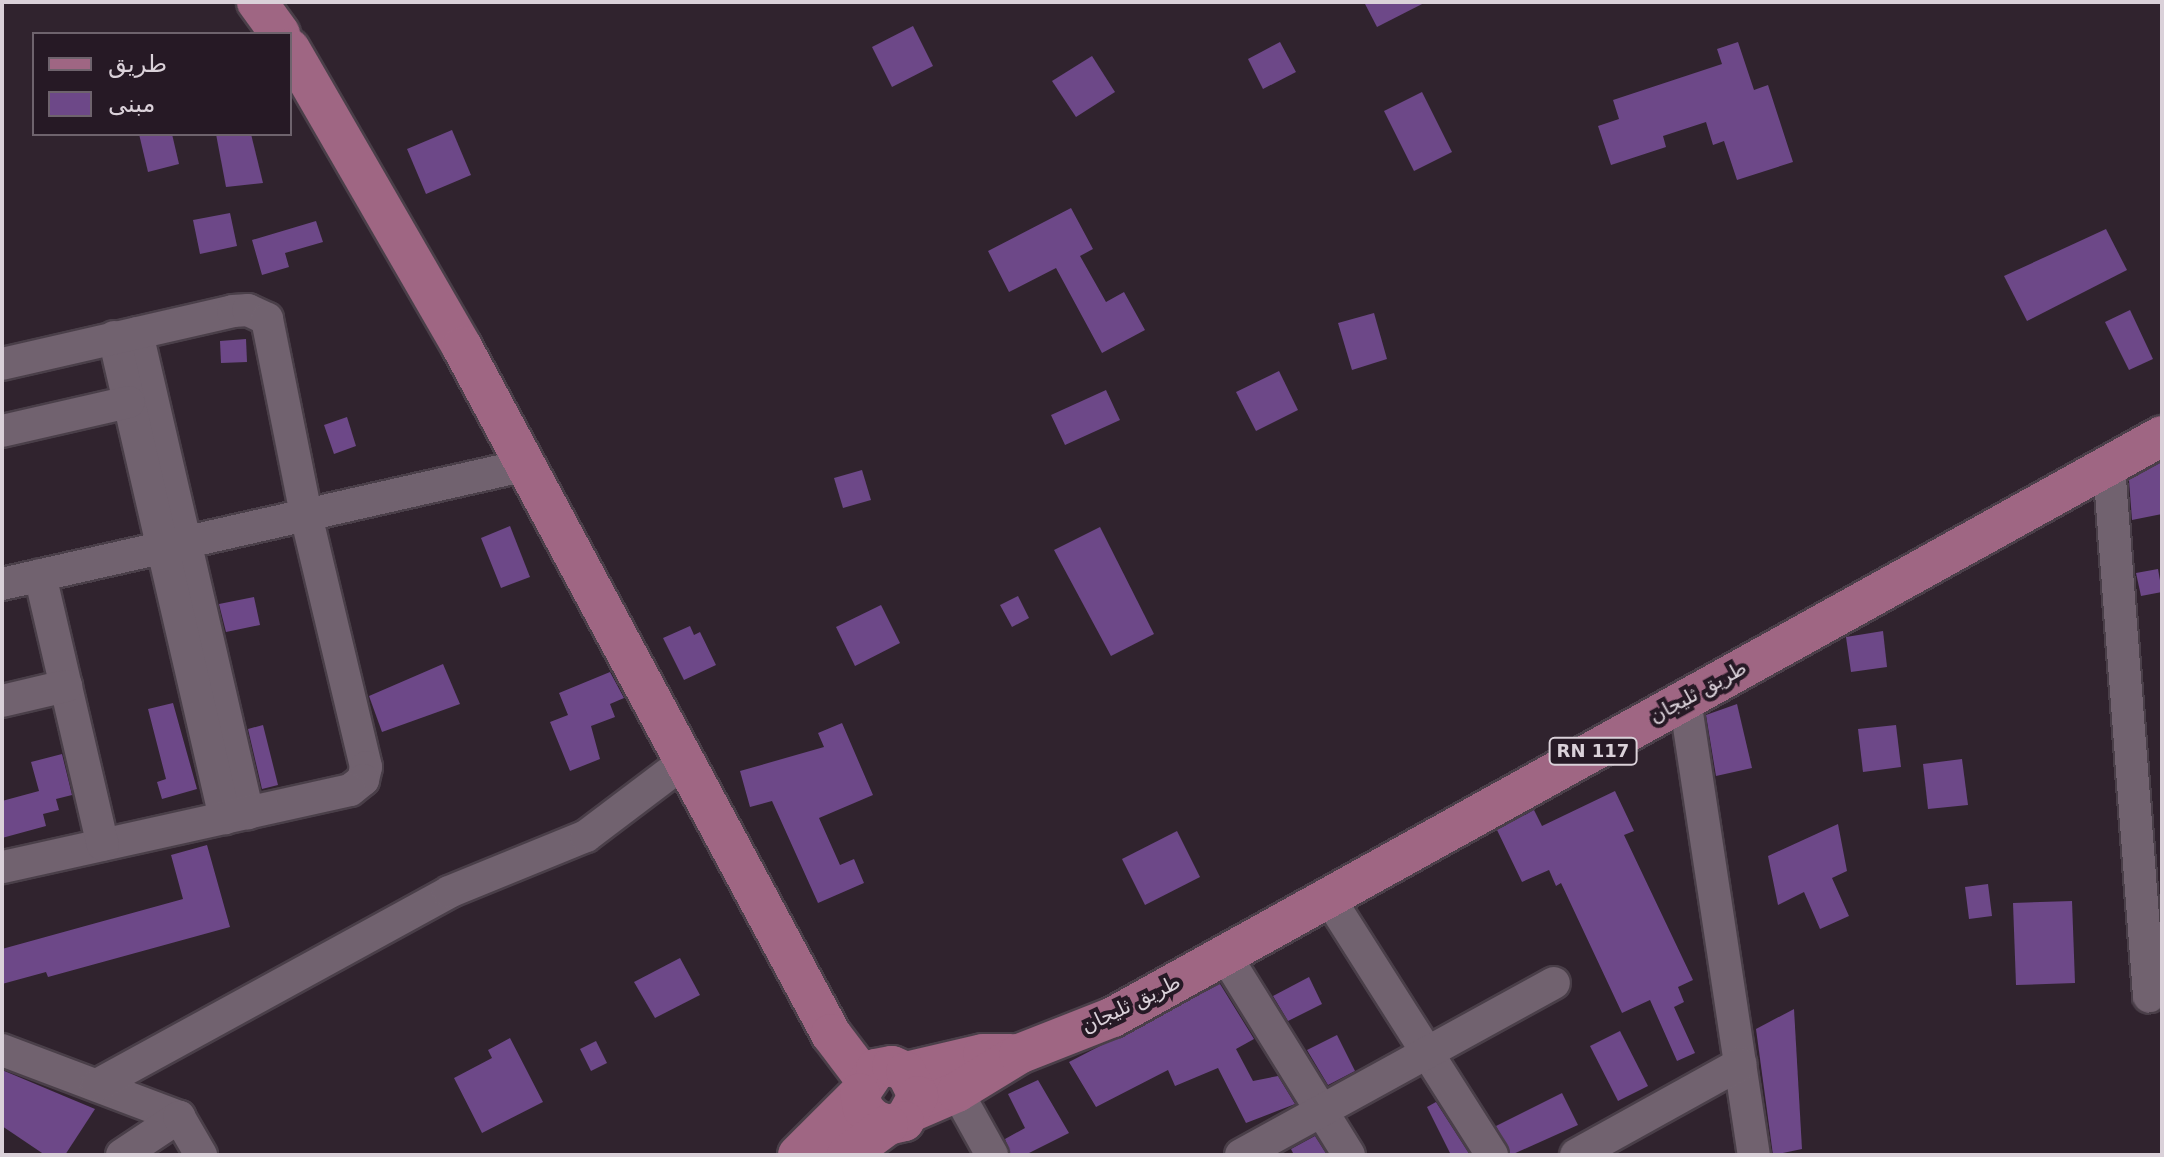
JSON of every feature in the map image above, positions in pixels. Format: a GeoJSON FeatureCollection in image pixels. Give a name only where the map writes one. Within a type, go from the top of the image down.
{"type":"FeatureCollection","features":[{"type":"Feature","properties":{"kind":"main road"},"geometry":{"type":"LineString","coordinates":[[257,2],[279,32]]}},
{"type":"Feature","properties":{"kind":"main road"},"geometry":{"type":"LineString","coordinates":[[292,53],[521,455],[684,762],[862,1086]]}},
{"type":"Feature","properties":{"kind":"main road","name":"طريق ثليجان"},"geometry":{"type":"LineString","coordinates":[[903,1102],[957,1092],[1019,1054],[1113,1017],[2162,436]]}},
{"type":"Feature","properties":{"kind":"main road","name":"طريق ثليجان"},"geometry":{"type":"LineString","coordinates":[[847,1155],[903,1102],[983,1054],[1019,1054]]}},
{"type":"Feature","properties":{"kind":"main road"},"geometry":{"type":"LineString","coordinates":[[798,1155],[876,1069],[892,1066],[903,1102]]}},
{"type":"Feature","properties":{"kind":"street"},"geometry":{"type":"LineString","coordinates":[[2,364],[248,310],[267,319],[305,505],[366,767],[363,780],[350,790],[2,867]]}},
{"type":"Feature","properties":{"kind":"street"},"geometry":{"type":"LineString","coordinates":[[126,335],[129,402],[172,535]]}},
{"type":"Feature","properties":{"kind":"street"},"geometry":{"type":"LineString","coordinates":[[126,335],[237,815]]}},
{"type":"Feature","properties":{"kind":"street"},"geometry":{"type":"LineString","coordinates":[[2,431],[129,402]]}},
{"type":"Feature","properties":{"kind":"street"},"geometry":{"type":"LineString","coordinates":[[2,563],[172,535],[521,455]]}},
{"type":"Feature","properties":{"kind":"street"},"geometry":{"type":"LineString","coordinates":[[2109,466],[2149,996]]}},
{"type":"Feature","properties":{"kind":"street"},"geometry":{"type":"LineString","coordinates":[[2,584],[172,535]]}},
{"type":"Feature","properties":{"kind":"street"},"geometry":{"type":"LineString","coordinates":[[40,575],[103,845]]}},
{"type":"Feature","properties":{"kind":"street"},"geometry":{"type":"LineString","coordinates":[[2,701],[66,686]]}},
{"type":"Feature","properties":{"kind":"street"},"geometry":{"type":"LineString","coordinates":[[1685,700],[1754,1155]]}},
{"type":"Feature","properties":{"kind":"street"},"geometry":{"type":"LineString","coordinates":[[97,1085],[449,892],[595,831],[684,762]]}},
{"type":"Feature","properties":{"kind":"street"},"geometry":{"type":"LineString","coordinates":[[1329,898],[1492,1155]]}},
{"type":"Feature","properties":{"kind":"street"},"geometry":{"type":"LineString","coordinates":[[1225,955],[1349,1155]]}},
{"type":"Feature","properties":{"kind":"street"},"geometry":{"type":"LineString","coordinates":[[1241,1155],[1554,983]]}},
{"type":"Feature","properties":{"kind":"street"},"geometry":{"type":"LineString","coordinates":[[2,1050],[179,1117],[201,1155]]}},
{"type":"Feature","properties":{"kind":"street"},"geometry":{"type":"LineString","coordinates":[[1576,1155],[1740,1064]]}},
{"type":"Feature","properties":{"kind":"street"},"geometry":{"type":"LineString","coordinates":[[957,1092],[992,1155]]}},
{"type":"Feature","properties":{"kind":"street"},"geometry":{"type":"LineString","coordinates":[[122,1155],[179,1117]]}},
{"type":"Feature","properties":{"kind":"building"},"geometry":{"type":"Polygon","coordinates":[[[1364,2],[1426,2],[1377,27],[1364,2]]]}},
{"type":"Feature","properties":{"kind":"building"},"geometry":{"type":"Polygon","coordinates":[[[913,26],[933,66],[892,87],[872,47],[913,26]]]}},
{"type":"Feature","properties":{"kind":"building"},"geometry":{"type":"Polygon","coordinates":[[[1280,42],[1296,72],[1263,89],[1248,59],[1280,42]]]}},
{"type":"Feature","properties":{"kind":"building"},"geometry":{"type":"Polygon","coordinates":[[[1738,42],[1754,90],[1768,85],[1793,162],[1737,180],[1724,141],[1713,145],[1706,122],[1663,136],[1666,147],[1611,165],[1598,126],[1619,119],[1613,100],[1722,64],[1717,49],[1738,42]]]}},
{"type":"Feature","properties":{"kind":"building"},"geometry":{"type":"Polygon","coordinates":[[[1092,56],[1115,92],[1076,117],[1052,81],[1092,56]]]}},
{"type":"Feature","properties":{"kind":"building"},"geometry":{"type":"Polygon","coordinates":[[[1422,92],[1452,152],[1414,171],[1384,111],[1422,92]]]}},
{"type":"Feature","properties":{"kind":"building"},"geometry":{"type":"Polygon","coordinates":[[[452,130],[471,175],[426,194],[407,149],[452,130]]]}},
{"type":"Feature","properties":{"kind":"building"},"geometry":{"type":"Polygon","coordinates":[[[139,136],[172,136],[179,164],[148,172],[139,136]]]}},
{"type":"Feature","properties":{"kind":"building"},"geometry":{"type":"Polygon","coordinates":[[[216,136],[251,136],[263,183],[226,187],[216,136]]]}},
{"type":"Feature","properties":{"kind":"building"},"geometry":{"type":"Polygon","coordinates":[[[1071,208],[1093,249],[1080,256],[1106,302],[1124,292],[1145,330],[1102,353],[1056,268],[1009,292],[988,251],[1071,208]]]}},
{"type":"Feature","properties":{"kind":"building"},"geometry":{"type":"Polygon","coordinates":[[[230,213],[237,246],[200,254],[193,220],[230,213]]]}},
{"type":"Feature","properties":{"kind":"building"},"geometry":{"type":"Polygon","coordinates":[[[316,221],[323,242],[285,253],[289,267],[262,275],[252,240],[316,221]]]}},
{"type":"Feature","properties":{"kind":"building"},"geometry":{"type":"Polygon","coordinates":[[[2106,229],[2127,270],[2027,321],[2004,276],[2106,229]]]}},
{"type":"Feature","properties":{"kind":"building"},"geometry":{"type":"Polygon","coordinates":[[[2130,310],[2153,359],[2129,370],[2105,322],[2130,310]]]}},
{"type":"Feature","properties":{"kind":"building"},"geometry":{"type":"Polygon","coordinates":[[[1374,313],[1387,359],[1352,370],[1338,323],[1374,313]]]}},
{"type":"Feature","properties":{"kind":"building"},"geometry":{"type":"Polygon","coordinates":[[[246,339],[247,362],[221,363],[220,341],[246,339]]]}},
{"type":"Feature","properties":{"kind":"building"},"geometry":{"type":"Polygon","coordinates":[[[1279,371],[1298,410],[1256,431],[1236,392],[1279,371]]]}},
{"type":"Feature","properties":{"kind":"building"},"geometry":{"type":"Polygon","coordinates":[[[1106,390],[1120,420],[1065,445],[1051,415],[1106,390]]]}},
{"type":"Feature","properties":{"kind":"building"},"geometry":{"type":"Polygon","coordinates":[[[347,417],[356,446],[334,454],[324,425],[347,417]]]}},
{"type":"Feature","properties":{"kind":"building"},"geometry":{"type":"Polygon","coordinates":[[[2162,462],[2162,514],[2132,520],[2129,480],[2162,462]]]}},
{"type":"Feature","properties":{"kind":"building"},"geometry":{"type":"Polygon","coordinates":[[[862,470],[871,500],[843,508],[834,478],[862,470]]]}},
{"type":"Feature","properties":{"kind":"building"},"geometry":{"type":"Polygon","coordinates":[[[510,526],[530,577],[501,588],[481,538],[510,526]]]}},
{"type":"Feature","properties":{"kind":"building"},"geometry":{"type":"Polygon","coordinates":[[[1100,527],[1154,634],[1111,656],[1054,550],[1100,527]]]}},
{"type":"Feature","properties":{"kind":"building"},"geometry":{"type":"Polygon","coordinates":[[[2158,569],[2162,592],[2141,596],[2136,573],[2158,569]]]}},
{"type":"Feature","properties":{"kind":"building"},"geometry":{"type":"Polygon","coordinates":[[[1018,596],[1029,618],[1012,627],[1000,605],[1018,596]]]}},
{"type":"Feature","properties":{"kind":"building"},"geometry":{"type":"Polygon","coordinates":[[[254,597],[260,625],[226,632],[219,604],[254,597]]]}},
{"type":"Feature","properties":{"kind":"building"},"geometry":{"type":"Polygon","coordinates":[[[881,605],[900,643],[855,666],[836,627],[881,605]]]}},
{"type":"Feature","properties":{"kind":"building"},"geometry":{"type":"Polygon","coordinates":[[[690,626],[694,635],[700,632],[716,665],[684,680],[663,638],[690,626]]]}},
{"type":"Feature","properties":{"kind":"building"},"geometry":{"type":"Polygon","coordinates":[[[1883,631],[1887,667],[1851,672],[1846,637],[1883,631]]]}},
{"type":"Feature","properties":{"kind":"building"},"geometry":{"type":"Polygon","coordinates":[[[443,664],[460,704],[382,732],[369,696],[443,664]]]}},
{"type":"Feature","properties":{"kind":"building"},"geometry":{"type":"Polygon","coordinates":[[[610,672],[624,698],[610,704],[615,717],[591,726],[600,759],[570,771],[550,722],[568,715],[559,693],[610,672]]]}},
{"type":"Feature","properties":{"kind":"building"},"geometry":{"type":"Polygon","coordinates":[[[173,703],[197,789],[162,799],[157,782],[166,779],[148,709],[173,703]]]}},
{"type":"Feature","properties":{"kind":"building"},"geometry":{"type":"Polygon","coordinates":[[[1737,704],[1752,768],[1716,776],[1706,715],[1737,704]]]}},
{"type":"Feature","properties":{"kind":"building"},"geometry":{"type":"Polygon","coordinates":[[[842,723],[873,795],[819,818],[840,865],[854,859],[864,883],[818,903],[772,801],[750,807],[740,771],[824,747],[818,733],[842,723]]]}},
{"type":"Feature","properties":{"kind":"building"},"geometry":{"type":"Polygon","coordinates":[[[263,725],[278,785],[262,789],[248,729],[263,725]]]}},
{"type":"Feature","properties":{"kind":"building"},"geometry":{"type":"Polygon","coordinates":[[[1896,725],[1901,767],[1863,772],[1858,729],[1896,725]]]}},
{"type":"Feature","properties":{"kind":"building"},"geometry":{"type":"Polygon","coordinates":[[[62,754],[72,795],[56,799],[59,810],[43,814],[46,826],[2,838],[2,801],[39,791],[31,762],[62,754]]]}},
{"type":"Feature","properties":{"kind":"building"},"geometry":{"type":"Polygon","coordinates":[[[1962,759],[1968,805],[1928,809],[1923,764],[1962,759]]]}},
{"type":"Feature","properties":{"kind":"building"},"geometry":{"type":"Polygon","coordinates":[[[1615,791],[1634,831],[1624,835],[1693,980],[1678,987],[1684,1002],[1674,1007],[1695,1053],[1677,1061],[1650,1000],[1622,1013],[1561,883],[1556,886],[1549,870],[1522,882],[1497,830],[1534,810],[1542,826],[1615,791]]]}},
{"type":"Feature","properties":{"kind":"building"},"geometry":{"type":"Polygon","coordinates":[[[1838,824],[1847,871],[1832,878],[1849,916],[1820,929],[1804,892],[1778,905],[1768,856],[1838,824]]]}},
{"type":"Feature","properties":{"kind":"building"},"geometry":{"type":"Polygon","coordinates":[[[1177,831],[1200,877],[1145,905],[1122,859],[1177,831]]]}},
{"type":"Feature","properties":{"kind":"building"},"geometry":{"type":"Polygon","coordinates":[[[207,845],[230,927],[48,977],[46,972],[2,984],[2,949],[183,899],[171,855],[207,845]]]}},
{"type":"Feature","properties":{"kind":"building"},"geometry":{"type":"Polygon","coordinates":[[[1988,884],[1992,916],[1969,919],[1965,887],[1988,884]]]}},
{"type":"Feature","properties":{"kind":"building"},"geometry":{"type":"Polygon","coordinates":[[[2072,901],[2075,983],[2016,985],[2013,903],[2072,901]]]}},
{"type":"Feature","properties":{"kind":"building"},"geometry":{"type":"Polygon","coordinates":[[[680,958],[700,995],[655,1018],[634,982],[680,958]]]}},
{"type":"Feature","properties":{"kind":"building"},"geometry":{"type":"Polygon","coordinates":[[[1309,977],[1322,1004],[1288,1021],[1273,996],[1309,977]]]}},
{"type":"Feature","properties":{"kind":"building"},"geometry":{"type":"Polygon","coordinates":[[[1220,984],[1254,1039],[1236,1049],[1253,1081],[1278,1076],[1295,1104],[1246,1123],[1218,1068],[1175,1086],[1168,1070],[1096,1107],[1069,1062],[1220,984]]]}},
{"type":"Feature","properties":{"kind":"building"},"geometry":{"type":"Polygon","coordinates":[[[1794,1009],[1802,1149],[1773,1155],[1756,1029],[1794,1009]]]}},
{"type":"Feature","properties":{"kind":"building"},"geometry":{"type":"Polygon","coordinates":[[[1620,1031],[1648,1086],[1618,1101],[1590,1046],[1620,1031]]]}},
{"type":"Feature","properties":{"kind":"building"},"geometry":{"type":"Polygon","coordinates":[[[1337,1035],[1355,1071],[1328,1085],[1307,1050],[1337,1035]]]}},
{"type":"Feature","properties":{"kind":"building"},"geometry":{"type":"Polygon","coordinates":[[[510,1038],[543,1102],[482,1133],[454,1078],[492,1058],[488,1050],[510,1038]]]}},
{"type":"Feature","properties":{"kind":"building"},"geometry":{"type":"Polygon","coordinates":[[[596,1041],[607,1063],[591,1071],[580,1049],[596,1041]]]}},
{"type":"Feature","properties":{"kind":"building"},"geometry":{"type":"Polygon","coordinates":[[[2,1070],[95,1109],[65,1155],[45,1155],[2,1126],[2,1070]]]}},
{"type":"Feature","properties":{"kind":"building"},"geometry":{"type":"Polygon","coordinates":[[[1038,1080],[1069,1133],[1025,1155],[1011,1155],[1005,1139],[1025,1128],[1008,1094],[1038,1080]]]}},
{"type":"Feature","properties":{"kind":"building"},"geometry":{"type":"Polygon","coordinates":[[[1562,1093],[1578,1125],[1511,1155],[1496,1126],[1562,1093]]]}},
{"type":"Feature","properties":{"kind":"building"},"geometry":{"type":"Polygon","coordinates":[[[1436,1102],[1470,1155],[1451,1155],[1427,1107],[1436,1102]]]}},
{"type":"Feature","properties":{"kind":"building"},"geometry":{"type":"Polygon","coordinates":[[[1315,1136],[1327,1155],[1294,1155],[1291,1149],[1315,1136]]]}}]}
